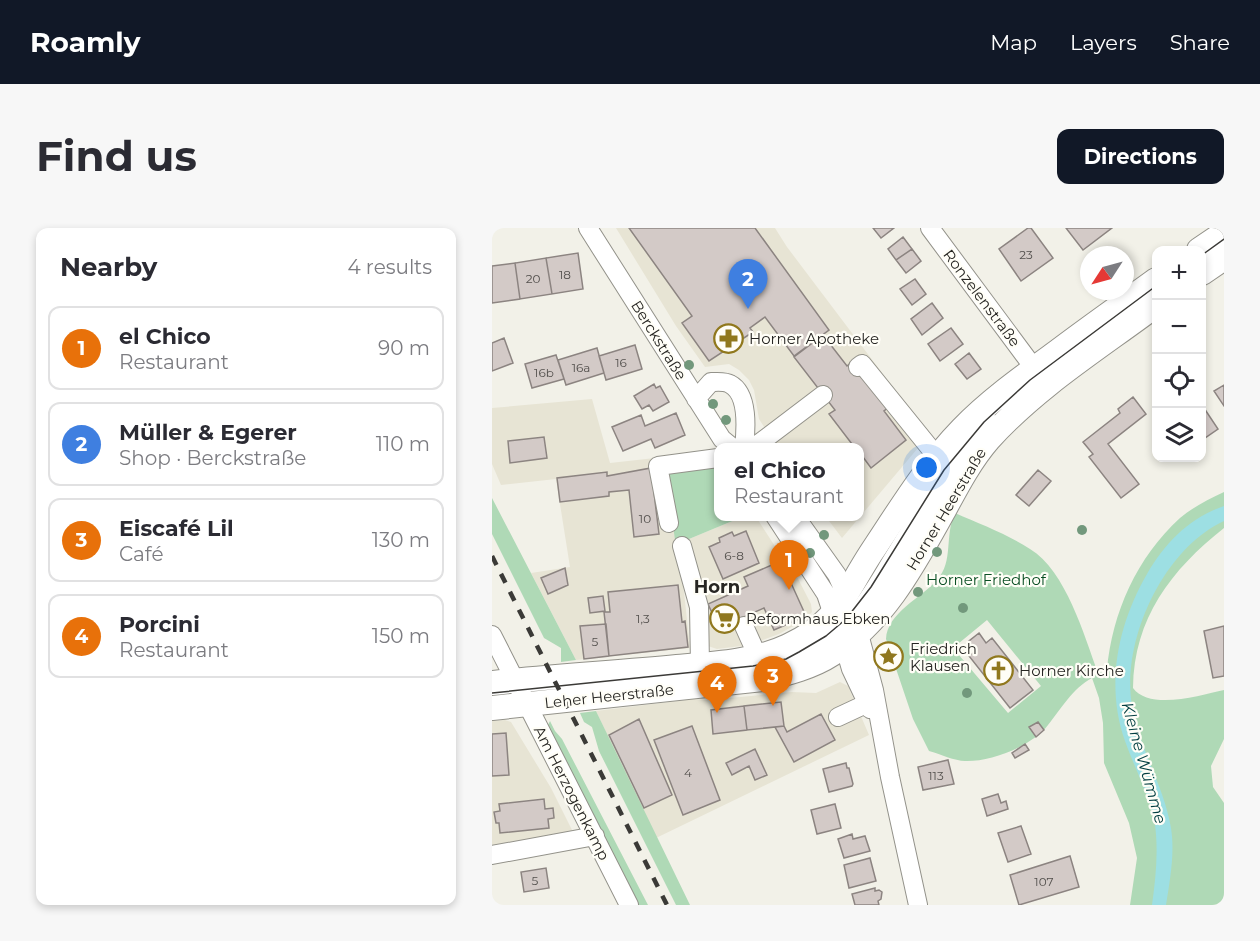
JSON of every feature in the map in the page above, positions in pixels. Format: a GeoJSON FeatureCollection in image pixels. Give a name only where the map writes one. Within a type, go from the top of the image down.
{"type":"FeatureCollection","features":[{"type":"Feature","properties":{"kind":"main road"},"geometry":{"type":"LineString","coordinates":[[1205,246],[1224,233]]}},
{"type":"Feature","properties":{"kind":"main road"},"geometry":{"type":"LineString","coordinates":[[1206,270],[1224,258]]}},
{"type":"Feature","properties":{"kind":"main road","name":"Horner Heerstraße"},"geometry":{"type":"LineString","coordinates":[[846,595],[865,561],[913,489],[962,430],[988,405],[1034,368],[1152,283]]}},
{"type":"Feature","properties":{"kind":"main road","name":"Horner Heerstraße"},"geometry":{"type":"LineString","coordinates":[[846,629],[896,590],[918,556],[963,474],[988,440],[1017,410],[1039,392],[1152,308]]}},
{"type":"Feature","properties":{"kind":"main road","name":"Leher Heerstraße"},"geometry":{"type":"LineString","coordinates":[[513,690],[764,679],[800,670],[831,655],[846,629],[846,595]]}},
{"type":"Feature","properties":{"kind":"main road","name":"Leher Heerstraße"},"geometry":{"type":"LineString","coordinates":[[492,708],[513,690],[598,674],[700,665],[758,657],[787,647],[824,624],[846,629]]}},
{"type":"Feature","properties":{"kind":"street","name":"Berckstraße"},"geometry":{"type":"LineString","coordinates":[[588,228],[696,399],[722,439],[728,443]]}},
{"type":"Feature","properties":{"kind":"street","name":"Ronzelenstraße"},"geometry":{"type":"LineString","coordinates":[[930,228],[1034,368]]}},
{"type":"Feature","properties":{"kind":"street"},"geometry":{"type":"LineString","coordinates":[[1206,256],[1224,243]]}},
{"type":"Feature","properties":{"kind":"street"},"geometry":{"type":"LineString","coordinates":[[492,697],[513,690],[578,687],[761,668],[789,661],[825,642],[846,629],[880,580],[943,478],[986,425],[1032,382],[1152,293]]}},
{"type":"Feature","properties":{"kind":"street"},"geometry":{"type":"LineString","coordinates":[[858,367],[862,364],[938,458]]}},
{"type":"Feature","properties":{"kind":"street"},"geometry":{"type":"LineString","coordinates":[[696,399],[711,382],[728,382],[737,388],[741,397],[746,432],[745,443]]}},
{"type":"Feature","properties":{"kind":"street"},"geometry":{"type":"LineString","coordinates":[[758,443],[824,395]]}},
{"type":"Feature","properties":{"kind":"street"},"geometry":{"type":"LineString","coordinates":[[669,523],[658,466],[714,459]]}},
{"type":"Feature","properties":{"kind":"street"},"geometry":{"type":"LineString","coordinates":[[778,521],[846,629],[874,690],[918,905]]}},
{"type":"Feature","properties":{"kind":"street"},"geometry":{"type":"LineString","coordinates":[[799,521],[837,575],[846,595]]}},
{"type":"Feature","properties":{"kind":"street"},"geometry":{"type":"LineString","coordinates":[[682,546],[699,607],[700,665]]}},
{"type":"Feature","properties":{"kind":"street"},"geometry":{"type":"LineString","coordinates":[[744,626],[758,657]]}},
{"type":"Feature","properties":{"kind":"street"},"geometry":{"type":"LineString","coordinates":[[846,629],[851,669],[868,703],[890,777]]}},
{"type":"Feature","properties":{"kind":"street","name":"Am Herzogenkamp"},"geometry":{"type":"LineString","coordinates":[[492,635],[513,690],[594,836],[629,905]]}},
{"type":"Feature","properties":{"kind":"street"},"geometry":{"type":"LineString","coordinates":[[578,687],[598,674]]}},
{"type":"Feature","properties":{"kind":"street"},"geometry":{"type":"LineString","coordinates":[[838,717],[868,703]]}},
{"type":"Feature","properties":{"kind":"street"},"geometry":{"type":"LineString","coordinates":[[492,855],[594,836]]}},
{"type":"Feature","properties":{"kind":"shaded area"},"geometry":{"type":"Polygon","coordinates":[[[616,228],[775,228],[929,435],[864,512],[864,443],[774,443],[759,419],[754,390],[749,380],[729,364],[705,367],[676,326],[616,228]]]}},
{"type":"Feature","properties":{"kind":"shaded area"},"geometry":{"type":"Polygon","coordinates":[[[592,399],[610,463],[664,457],[690,648],[576,660],[531,573],[570,567],[556,479],[501,485],[492,464],[492,408],[592,399]]]}},
{"type":"Feature","properties":{"kind":"shaded area"},"geometry":{"type":"Polygon","coordinates":[[[732,521],[759,521],[780,554],[792,567],[811,604],[812,612],[804,620],[779,634],[749,645],[717,649],[708,646],[704,592],[689,539],[732,521]]]}},
{"type":"Feature","properties":{"kind":"shaded area"},"geometry":{"type":"Polygon","coordinates":[[[829,521],[856,521],[842,538],[829,521]]]}},
{"type":"Feature","properties":{"kind":"shaded area"},"geometry":{"type":"Polygon","coordinates":[[[840,682],[848,686],[869,735],[656,838],[596,711],[693,699],[708,700],[792,692],[816,693],[840,682]]]}},
{"type":"Feature","properties":{"kind":"shaded area"},"geometry":{"type":"Polygon","coordinates":[[[492,721],[511,722],[551,788],[573,832],[492,845],[492,721]]]}},
{"type":"Feature","properties":{"kind":"green space"},"geometry":{"type":"Polygon","coordinates":[[[714,456],[714,521],[732,521],[689,539],[675,540],[664,457],[714,456]]]}},
{"type":"Feature","properties":{"kind":"green space","name":"Horner Friedhof"},"geometry":{"type":"Polygon","coordinates":[[[1224,492],[1224,528],[1205,544],[1172,579],[1148,618],[1140,639],[1133,688],[1141,695],[1151,699],[1163,700],[1190,698],[1224,690],[1224,739],[1211,766],[1213,787],[1224,803],[1224,905],[1130,905],[1137,858],[1129,823],[1104,763],[1103,723],[1099,698],[1092,678],[1073,693],[1048,725],[1032,740],[987,759],[957,760],[929,751],[913,719],[886,639],[888,630],[898,614],[930,587],[942,573],[955,513],[1012,539],[1043,559],[1064,588],[1080,623],[1098,673],[1107,670],[1114,628],[1129,587],[1139,568],[1151,550],[1180,518],[1224,492]],[[987,620],[953,648],[1008,713],[1041,686],[987,620]]]}},
{"type":"Feature","properties":{"kind":"green space"},"geometry":{"type":"Polygon","coordinates":[[[492,498],[576,660],[561,662],[561,648],[544,638],[492,534],[492,498]]]}},
{"type":"Feature","properties":{"kind":"green space"},"geometry":{"type":"Polygon","coordinates":[[[596,711],[690,905],[676,905],[599,751],[592,727],[584,722],[580,713],[596,711]]]}},
{"type":"Feature","properties":{"kind":"green space"},"geometry":{"type":"Polygon","coordinates":[[[550,721],[562,739],[648,905],[636,905],[549,736],[550,721]]]}},
{"type":"Feature","properties":{"kind":"water","name":"Kleine Wümme"},"geometry":{"type":"Polygon","coordinates":[[[1224,506],[1224,521],[1202,534],[1182,553],[1165,575],[1140,626],[1133,654],[1130,681],[1135,722],[1168,812],[1172,837],[1172,866],[1166,905],[1152,905],[1155,883],[1156,829],[1148,799],[1119,720],[1116,698],[1118,655],[1129,613],[1154,563],[1179,533],[1200,517],[1224,506]]]}},
{"type":"Feature","properties":{"kind":"building"},"geometry":{"type":"Polygon","coordinates":[[[629,228],[755,228],[829,330],[794,356],[765,317],[750,328],[753,332],[709,361],[682,323],[692,316],[629,228]]]}},
{"type":"Feature","properties":{"kind":"building"},"geometry":{"type":"Polygon","coordinates":[[[873,228],[894,228],[881,238],[873,228]]]}},
{"type":"Feature","properties":{"kind":"building"},"geometry":{"type":"Polygon","coordinates":[[[1031,228],[1053,258],[1021,281],[999,249],[1031,228]]]}},
{"type":"Feature","properties":{"kind":"building"},"geometry":{"type":"Polygon","coordinates":[[[1066,228],[1112,228],[1088,246],[1080,246],[1066,228]]]}},
{"type":"Feature","properties":{"kind":"building"},"geometry":{"type":"Polygon","coordinates":[[[903,237],[912,249],[896,260],[888,249],[903,237]]]}},
{"type":"Feature","properties":{"kind":"building"},"geometry":{"type":"Polygon","coordinates":[[[912,249],[921,261],[906,273],[896,260],[912,249]]]}},
{"type":"Feature","properties":{"kind":"building"},"geometry":{"type":"Polygon","coordinates":[[[578,253],[583,289],[552,294],[546,258],[578,253]]]}},
{"type":"Feature","properties":{"kind":"building"},"geometry":{"type":"Polygon","coordinates":[[[546,258],[552,294],[520,299],[515,263],[546,258]]]}},
{"type":"Feature","properties":{"kind":"building"},"geometry":{"type":"Polygon","coordinates":[[[515,263],[520,299],[492,303],[492,266],[515,263]]]}},
{"type":"Feature","properties":{"kind":"building"},"geometry":{"type":"Polygon","coordinates":[[[915,279],[926,294],[912,305],[900,289],[915,279]]]}},
{"type":"Feature","properties":{"kind":"building"},"geometry":{"type":"Polygon","coordinates":[[[932,303],[943,318],[922,335],[911,319],[932,303]]]}},
{"type":"Feature","properties":{"kind":"building"},"geometry":{"type":"Polygon","coordinates":[[[951,328],[963,344],[940,361],[928,344],[951,328]]]}},
{"type":"Feature","properties":{"kind":"building"},"geometry":{"type":"Polygon","coordinates":[[[823,335],[847,366],[853,361],[889,407],[884,411],[906,440],[871,468],[864,458],[864,443],[851,443],[829,414],[835,410],[794,357],[823,335]]]}},
{"type":"Feature","properties":{"kind":"building"},"geometry":{"type":"Polygon","coordinates":[[[504,338],[513,363],[492,371],[492,343],[504,338]]]}},
{"type":"Feature","properties":{"kind":"building"},"geometry":{"type":"Polygon","coordinates":[[[635,345],[642,369],[606,380],[599,356],[635,345]]]}},
{"type":"Feature","properties":{"kind":"building"},"geometry":{"type":"Polygon","coordinates":[[[597,348],[604,373],[566,385],[558,360],[597,348]]]}},
{"type":"Feature","properties":{"kind":"building"},"geometry":{"type":"Polygon","coordinates":[[[969,353],[981,369],[967,379],[955,364],[969,353]]]}},
{"type":"Feature","properties":{"kind":"building"},"geometry":{"type":"Polygon","coordinates":[[[556,355],[564,379],[532,388],[525,364],[556,355]]]}},
{"type":"Feature","properties":{"kind":"building"},"geometry":{"type":"Polygon","coordinates":[[[654,384],[656,388],[660,386],[669,402],[653,411],[649,405],[642,409],[634,396],[654,384]]]}},
{"type":"Feature","properties":{"kind":"building"},"geometry":{"type":"Polygon","coordinates":[[[1224,385],[1224,406],[1214,391],[1224,385]]]}},
{"type":"Feature","properties":{"kind":"building"},"geometry":{"type":"Polygon","coordinates":[[[1133,397],[1146,414],[1108,444],[1139,484],[1121,498],[1089,457],[1093,454],[1083,442],[1120,413],[1118,409],[1133,397]]]}},
{"type":"Feature","properties":{"kind":"building"},"geometry":{"type":"Polygon","coordinates":[[[1206,411],[1218,429],[1206,437],[1206,411]]]}},
{"type":"Feature","properties":{"kind":"building"},"geometry":{"type":"Polygon","coordinates":[[[676,413],[685,435],[655,448],[651,439],[623,451],[612,427],[641,415],[645,426],[676,413]]]}},
{"type":"Feature","properties":{"kind":"building"},"geometry":{"type":"Polygon","coordinates":[[[544,437],[547,458],[510,463],[508,441],[544,437]]]}},
{"type":"Feature","properties":{"kind":"building"},"geometry":{"type":"Polygon","coordinates":[[[651,468],[659,534],[634,537],[629,490],[609,492],[609,496],[560,502],[557,478],[607,472],[607,476],[651,468]]]}},
{"type":"Feature","properties":{"kind":"building"},"geometry":{"type":"Polygon","coordinates":[[[1038,470],[1051,481],[1029,506],[1016,495],[1038,470]]]}},
{"type":"Feature","properties":{"kind":"building"},"geometry":{"type":"Polygon","coordinates":[[[746,531],[759,563],[723,579],[709,547],[720,542],[719,538],[732,532],[734,536],[746,531]]]}},
{"type":"Feature","properties":{"kind":"building"},"geometry":{"type":"Polygon","coordinates":[[[781,561],[806,616],[774,630],[764,608],[719,628],[708,604],[748,586],[744,577],[781,561]]]}},
{"type":"Feature","properties":{"kind":"building"},"geometry":{"type":"Polygon","coordinates":[[[565,568],[568,585],[548,594],[541,578],[565,568]]]}},
{"type":"Feature","properties":{"kind":"building"},"geometry":{"type":"Polygon","coordinates":[[[678,585],[682,622],[685,621],[688,647],[609,656],[604,612],[610,612],[608,592],[678,585]]]}},
{"type":"Feature","properties":{"kind":"building"},"geometry":{"type":"Polygon","coordinates":[[[603,596],[605,611],[590,613],[588,598],[603,596]]]}},
{"type":"Feature","properties":{"kind":"building"},"geometry":{"type":"Polygon","coordinates":[[[606,624],[609,656],[584,659],[580,626],[606,624]]]}},
{"type":"Feature","properties":{"kind":"building"},"geometry":{"type":"Polygon","coordinates":[[[1224,626],[1224,676],[1213,678],[1204,631],[1224,626]]]}},
{"type":"Feature","properties":{"kind":"building","name":"Horner Kirche"},"geometry":{"type":"Polygon","coordinates":[[[979,633],[986,643],[992,638],[1033,690],[1010,708],[969,656],[976,651],[969,641],[979,633]]]}},
{"type":"Feature","properties":{"kind":"building"},"geometry":{"type":"Polygon","coordinates":[[[781,702],[784,726],[747,730],[744,706],[781,702]]]}},
{"type":"Feature","properties":{"kind":"building"},"geometry":{"type":"Polygon","coordinates":[[[744,706],[747,730],[713,734],[711,710],[744,706]]]}},
{"type":"Feature","properties":{"kind":"building"},"geometry":{"type":"Polygon","coordinates":[[[821,714],[835,740],[794,762],[775,727],[784,726],[787,732],[821,714]]]}},
{"type":"Feature","properties":{"kind":"building"},"geometry":{"type":"Polygon","coordinates":[[[639,719],[672,795],[644,808],[609,735],[639,719]]]}},
{"type":"Feature","properties":{"kind":"building"},"geometry":{"type":"Polygon","coordinates":[[[1038,722],[1044,730],[1036,737],[1029,727],[1038,722]]]}},
{"type":"Feature","properties":{"kind":"building"},"geometry":{"type":"Polygon","coordinates":[[[692,726],[720,800],[683,815],[654,740],[692,726]]]}},
{"type":"Feature","properties":{"kind":"building"},"geometry":{"type":"Polygon","coordinates":[[[506,733],[509,775],[492,776],[492,734],[506,733]]]}},
{"type":"Feature","properties":{"kind":"building"},"geometry":{"type":"Polygon","coordinates":[[[1025,744],[1029,750],[1015,758],[1012,753],[1025,744]]]}},
{"type":"Feature","properties":{"kind":"building"},"geometry":{"type":"Polygon","coordinates":[[[755,749],[767,775],[755,780],[749,766],[732,775],[726,763],[755,749]]]}},
{"type":"Feature","properties":{"kind":"building"},"geometry":{"type":"Polygon","coordinates":[[[948,760],[954,784],[923,790],[918,767],[948,760]]]}},
{"type":"Feature","properties":{"kind":"building"},"geometry":{"type":"Polygon","coordinates":[[[846,763],[852,786],[829,792],[823,769],[846,763]]]}},
{"type":"Feature","properties":{"kind":"building"},"geometry":{"type":"Polygon","coordinates":[[[998,794],[1001,803],[1006,801],[1008,809],[987,816],[982,799],[998,794]]]}},
{"type":"Feature","properties":{"kind":"building"},"geometry":{"type":"Polygon","coordinates":[[[544,799],[545,809],[553,808],[554,818],[548,819],[549,828],[500,833],[494,812],[500,811],[499,804],[544,799]]]}},
{"type":"Feature","properties":{"kind":"building"},"geometry":{"type":"Polygon","coordinates":[[[835,804],[841,828],[817,834],[811,810],[835,804]]]}},
{"type":"Feature","properties":{"kind":"building"},"geometry":{"type":"Polygon","coordinates":[[[1021,826],[1031,854],[1008,862],[998,833],[1021,826]]]}},
{"type":"Feature","properties":{"kind":"building"},"geometry":{"type":"Polygon","coordinates":[[[852,834],[853,839],[865,836],[870,851],[844,858],[838,839],[852,834]]]}},
{"type":"Feature","properties":{"kind":"building"},"geometry":{"type":"Polygon","coordinates":[[[1070,856],[1079,887],[1019,905],[1010,875],[1070,856]]]}},
{"type":"Feature","properties":{"kind":"building"},"geometry":{"type":"Polygon","coordinates":[[[870,858],[876,881],[849,888],[844,865],[870,858]]]}},
{"type":"Feature","properties":{"kind":"building"},"geometry":{"type":"Polygon","coordinates":[[[546,868],[549,888],[524,892],[521,872],[546,868]]]}},
{"type":"Feature","properties":{"kind":"building"},"geometry":{"type":"Polygon","coordinates":[[[875,888],[875,891],[882,892],[881,899],[878,901],[879,905],[855,905],[852,894],[875,888]]]}},
{"type":"Feature","properties":{"kind":"tram line"},"geometry":{"type":"LineString","coordinates":[[1206,252],[1224,239]]}},
{"type":"Feature","properties":{"kind":"tram line"},"geometry":{"type":"LineString","coordinates":[[492,693],[753,666],[786,659],[826,636],[846,619],[871,587],[944,470],[984,422],[1030,380],[1152,289]]}},
{"type":"Feature","properties":{"kind":"railway"},"geometry":{"type":"LineString","coordinates":[[492,556],[667,905]]}},
{"type":"Feature","properties":{"kind":"place","name":"Müller & Egerer"},"geometry":{"type":"Point","coordinates":[748,309]}},
{"type":"Feature","properties":{"kind":"place","name":"Horner Apotheke"},"geometry":{"type":"Point","coordinates":[728,338]}},
{"type":"Feature","properties":{"kind":"place","name":"el Chico"},"geometry":{"type":"Point","coordinates":[789,590]}},
{"type":"Feature","properties":{"kind":"place","name":"Reformhaus Ebken"},"geometry":{"type":"Point","coordinates":[725,618]}},
{"type":"Feature","properties":{"kind":"place","name":"Friedrich Klausen"},"geometry":{"type":"Point","coordinates":[889,657]}},
{"type":"Feature","properties":{"kind":"place","name":"Horner Kirche"},"geometry":{"type":"Point","coordinates":[998,670]}},
{"type":"Feature","properties":{"kind":"place","name":"Eiscafé Lil"},"geometry":{"type":"Point","coordinates":[773,706]}},
{"type":"Feature","properties":{"kind":"place","name":"Porcini"},"geometry":{"type":"Point","coordinates":[717,713]}},
{"type":"Feature","properties":{"kind":"district","name":"Horn"},"geometry":{"type":"Point","coordinates":[717,587]}}]}
